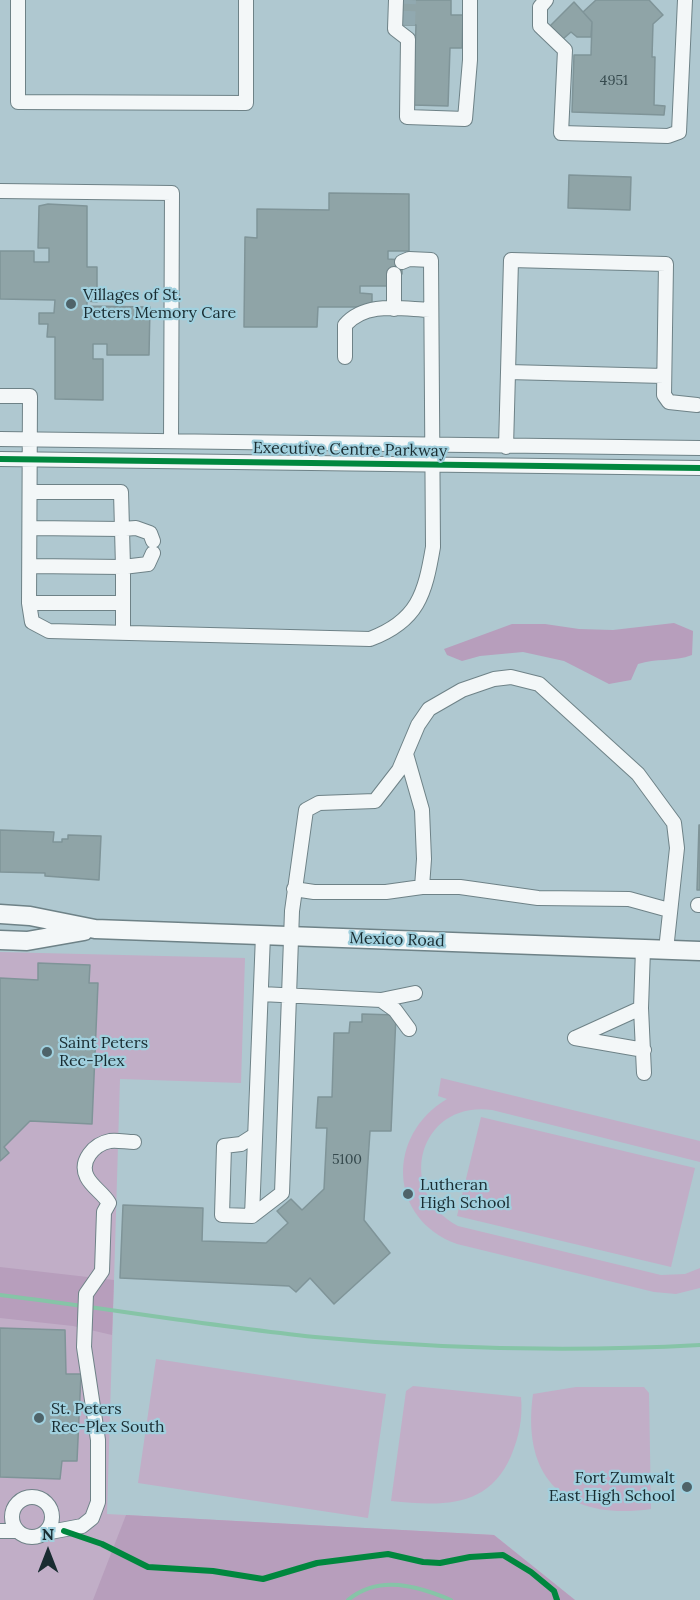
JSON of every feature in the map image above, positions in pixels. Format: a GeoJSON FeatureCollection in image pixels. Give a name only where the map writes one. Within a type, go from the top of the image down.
{"type":"FeatureCollection","features":[{"type":"Feature","properties":{"kind":"main road","name":"Mexico Road"},"geometry":{"type":"LineString","coordinates":[[0,914],[30,915],[95,929],[700,951]]}},
{"type":"Feature","properties":{"kind":"main road","name":"Mexico Road"},"geometry":{"type":"LineString","coordinates":[[0,940],[27,941],[95,929]]}},
{"type":"Feature","properties":{"kind":"street"},"geometry":{"type":"LineString","coordinates":[[18,0],[18,102],[246,103],[246,0]]}},
{"type":"Feature","properties":{"kind":"street"},"geometry":{"type":"LineString","coordinates":[[396,0],[395,29],[408,32],[407,117],[465,119],[470,60],[470,0]]}},
{"type":"Feature","properties":{"kind":"street"},"geometry":{"type":"LineString","coordinates":[[546,0],[540,7],[540,26],[565,50],[561,133],[668,136],[679,132],[685,0]]}},
{"type":"Feature","properties":{"kind":"street"},"geometry":{"type":"LineString","coordinates":[[0,191],[172,193],[171,441]]}},
{"type":"Feature","properties":{"kind":"street"},"geometry":{"type":"LineString","coordinates":[[0,396],[30,396],[29,603],[32,622],[49,631],[370,639],[387,633],[413,613],[428,577],[433,547],[430,465],[431,260],[409,259],[402,262]]}},
{"type":"Feature","properties":{"kind":"street"},"geometry":{"type":"LineString","coordinates":[[506,447],[511,260],[666,264],[664,395],[669,402],[697,405]]}},
{"type":"Feature","properties":{"kind":"street"},"geometry":{"type":"LineString","coordinates":[[394,274],[394,309]]}},
{"type":"Feature","properties":{"kind":"street"},"geometry":{"type":"LineString","coordinates":[[345,357],[345,326],[352,317],[365,311],[430,310]]}},
{"type":"Feature","properties":{"kind":"street"},"geometry":{"type":"LineString","coordinates":[[508,372],[664,376]]}},
{"type":"Feature","properties":{"kind":"street","name":"Executive Centre Parkway"},"geometry":{"type":"LineString","coordinates":[[0,439],[700,448]]}},
{"type":"Feature","properties":{"kind":"street","name":"Executive Centre Parkway"},"geometry":{"type":"LineString","coordinates":[[0,459],[700,468]]}},
{"type":"Feature","properties":{"kind":"street"},"geometry":{"type":"LineString","coordinates":[[30,492],[121,492],[123,632]]}},
{"type":"Feature","properties":{"kind":"street"},"geometry":{"type":"LineString","coordinates":[[30,566],[123,567],[148,564],[153,547],[150,533],[144,530],[31,528]]}},
{"type":"Feature","properties":{"kind":"street"},"geometry":{"type":"LineString","coordinates":[[29,603],[123,603]]}},
{"type":"Feature","properties":{"kind":"street"},"geometry":{"type":"LineString","coordinates":[[255,1135],[241,1144],[224,1146],[222,1215],[252,1216],[282,1193],[290,936],[294,889],[306,810],[319,803],[375,801],[399,770],[429,709],[445,698],[494,679],[511,677],[539,684],[570,715],[638,774],[674,823],[677,848],[666,950]]}},
{"type":"Feature","properties":{"kind":"street"},"geometry":{"type":"LineString","coordinates":[[406,754],[422,810],[424,859],[422,887]]}},
{"type":"Feature","properties":{"kind":"street"},"geometry":{"type":"LineString","coordinates":[[294,889],[314,892],[386,892],[422,887],[460,887],[538,898],[629,899],[669,910]]}},
{"type":"Feature","properties":{"kind":"street"},"geometry":{"type":"LineString","coordinates":[[252,1216],[263,935]]}},
{"type":"Feature","properties":{"kind":"street"},"geometry":{"type":"LineString","coordinates":[[643,948],[641,1008],[644,1073]]}},
{"type":"Feature","properties":{"kind":"street"},"geometry":{"type":"LineString","coordinates":[[261,994],[381,1000],[416,993]]}},
{"type":"Feature","properties":{"kind":"street"},"geometry":{"type":"LineString","coordinates":[[381,1000],[395,1010],[408,1029]]}},
{"type":"Feature","properties":{"kind":"street"},"geometry":{"type":"LineString","coordinates":[[641,1008],[575,1038],[644,1050]]}},
{"type":"Feature","properties":{"kind":"street"},"geometry":{"type":"LineString","coordinates":[[0,1531],[17,1531],[29,1537],[82,1527],[92,1518],[98,1502],[98,1440],[84,1347],[85,1316],[86,1294],[102,1271],[104,1212],[109,1203],[88,1179],[85,1164],[89,1153],[102,1144],[110,1141],[134,1142]]}},
{"type":"Feature","properties":{"kind":"street"},"geometry":{"type":"LineString","coordinates":[[17,1531],[12,1519],[15,1506],[25,1498],[31,1497],[44,1501],[52,1511],[51,1524],[45,1533]]}},
{"type":"Feature","properties":{"kind":"shaded area"},"geometry":{"type":"Polygon","coordinates":[[[674,623],[693,631],[692,655],[638,664],[631,680],[609,684],[564,661],[523,652],[480,656],[462,661],[447,655],[444,649],[512,624],[545,624],[579,629],[613,630],[674,623]]]}},
{"type":"Feature","properties":{"kind":"shaded area"},"geometry":{"type":"Polygon","coordinates":[[[0,952],[245,958],[241,1083],[120,1079],[107,1514],[494,1535],[575,1600],[0,1600],[0,952]]]}},
{"type":"Feature","properties":{"kind":"shaded area"},"geometry":{"type":"Polygon","coordinates":[[[441,1078],[700,1141],[700,1162],[492,1110],[467,1111],[447,1119],[432,1133],[424,1151],[421,1171],[426,1192],[438,1211],[458,1226],[661,1275],[685,1274],[700,1268],[700,1288],[676,1294],[654,1292],[457,1244],[434,1232],[418,1216],[407,1197],[403,1176],[405,1154],[413,1133],[427,1115],[447,1099],[438,1096],[441,1078]]]}},
{"type":"Feature","properties":{"kind":"shaded area"},"geometry":{"type":"Polygon","coordinates":[[[481,1117],[695,1168],[671,1267],[457,1216],[481,1117]]]}},
{"type":"Feature","properties":{"kind":"shaded area"},"geometry":{"type":"Polygon","coordinates":[[[0,1267],[114,1280],[112,1335],[73,1326],[0,1318],[0,1267]]]}},
{"type":"Feature","properties":{"kind":"shaded area"},"geometry":{"type":"Polygon","coordinates":[[[156,1359],[386,1394],[368,1518],[138,1483],[156,1359]]]}},
{"type":"Feature","properties":{"kind":"shaded area"},"geometry":{"type":"Polygon","coordinates":[[[413,1386],[521,1397],[521,1420],[514,1449],[501,1473],[490,1486],[476,1495],[445,1503],[391,1501],[406,1391],[413,1386]]]}},
{"type":"Feature","properties":{"kind":"shaded area"},"geometry":{"type":"Polygon","coordinates":[[[576,1387],[644,1387],[649,1393],[651,1509],[621,1511],[595,1508],[574,1501],[556,1488],[543,1471],[535,1450],[531,1424],[533,1394],[576,1387]]]}},
{"type":"Feature","properties":{"kind":"shaded area"},"geometry":{"type":"Polygon","coordinates":[[[126,1515],[494,1535],[575,1600],[93,1600],[126,1515]]]}},
{"type":"Feature","properties":{"kind":"building"},"geometry":{"type":"Polygon","coordinates":[[[400,0],[451,0],[451,15],[463,15],[462,48],[450,48],[448,106],[413,105],[416,25],[400,25],[400,0]]]}},
{"type":"Feature","properties":{"kind":"building"},"geometry":{"type":"Polygon","coordinates":[[[596,0],[649,0],[663,15],[653,24],[652,57],[655,57],[654,105],[665,106],[664,115],[572,112],[574,55],[591,55],[592,22],[583,12],[596,0]]]}},
{"type":"Feature","properties":{"kind":"building"},"geometry":{"type":"Polygon","coordinates":[[[574,2],[592,22],[591,37],[577,37],[571,32],[563,39],[550,26],[574,2]]]}},
{"type":"Feature","properties":{"kind":"building"},"geometry":{"type":"Polygon","coordinates":[[[569,175],[631,177],[630,210],[568,208],[569,175]]]}},
{"type":"Feature","properties":{"kind":"building"},"geometry":{"type":"Polygon","coordinates":[[[329,193],[409,194],[409,251],[388,251],[388,259],[402,260],[402,274],[388,274],[388,286],[360,286],[360,293],[372,294],[372,307],[318,307],[317,327],[244,327],[245,237],[257,238],[257,209],[329,210],[329,193]]]}},
{"type":"Feature","properties":{"kind":"building","name":"Villages of St. Peters Memory Care"},"geometry":{"type":"Polygon","coordinates":[[[48,204],[87,206],[87,267],[97,267],[97,302],[87,301],[87,306],[150,307],[149,355],[107,355],[107,344],[93,344],[93,359],[103,359],[103,400],[55,399],[55,337],[47,337],[48,324],[39,324],[39,313],[54,313],[55,300],[0,299],[0,251],[34,251],[34,262],[49,262],[49,248],[38,248],[39,206],[48,204]]]}},
{"type":"Feature","properties":{"kind":"building"},"geometry":{"type":"Polygon","coordinates":[[[699,825],[700,890],[697,890],[699,825]]]}},
{"type":"Feature","properties":{"kind":"building"},"geometry":{"type":"Polygon","coordinates":[[[0,830],[54,832],[53,842],[62,842],[62,839],[68,839],[68,835],[101,836],[99,880],[45,876],[45,873],[0,872],[0,830]]]}},
{"type":"Feature","properties":{"kind":"building","name":"Saint Peters Rec-Plex"},"geometry":{"type":"Polygon","coordinates":[[[38,963],[90,965],[89,983],[98,983],[92,1124],[30,1121],[4,1147],[9,1153],[0,1161],[0,978],[38,980],[38,963]]]}},
{"type":"Feature","properties":{"kind":"building"},"geometry":{"type":"Polygon","coordinates":[[[362,1014],[396,1015],[391,1131],[370,1131],[364,1220],[390,1253],[334,1304],[310,1278],[296,1292],[289,1286],[120,1278],[123,1205],[203,1208],[202,1241],[266,1243],[288,1223],[277,1211],[291,1199],[302,1210],[324,1189],[327,1128],[316,1128],[318,1097],[332,1097],[334,1033],[349,1033],[350,1022],[362,1022],[362,1014]]]}},
{"type":"Feature","properties":{"kind":"building","name":"St. Peters Rec-Plex South"},"geometry":{"type":"Polygon","coordinates":[[[0,1328],[65,1330],[66,1374],[81,1374],[77,1461],[62,1461],[60,1479],[0,1477],[0,1328]]]}},
{"type":"Feature","properties":{"kind":"waterway"},"geometry":{"type":"LineString","coordinates":[[0,1295],[236,1328],[363,1341],[459,1347],[556,1349],[700,1345]]}},
{"type":"Feature","properties":{"kind":"waterway"},"geometry":{"type":"LineString","coordinates":[[348,1600],[360,1592],[386,1585],[412,1587],[451,1600]]}},
{"type":"Feature","properties":{"kind":"tunnel"},"geometry":{"type":"LineString","coordinates":[[408,25],[409,0]]}},
{"type":"Feature","properties":{"kind":"cycle path"},"geometry":{"type":"LineString","coordinates":[[0,459],[700,468]]}},
{"type":"Feature","properties":{"kind":"cycle path"},"geometry":{"type":"LineString","coordinates":[[64,1531],[102,1544],[148,1567],[213,1571],[263,1579],[317,1563],[388,1554],[423,1562],[440,1563],[470,1557],[503,1555],[531,1572],[554,1591],[557,1600]]}},
{"type":"Feature","properties":{"kind":"place","name":"Villages of St. Peters Memory Care"},"geometry":{"type":"Point","coordinates":[71,304]}},
{"type":"Feature","properties":{"kind":"place","name":"Saint Peters Rec-Plex"},"geometry":{"type":"Point","coordinates":[47,1052]}},
{"type":"Feature","properties":{"kind":"place","name":"Lutheran High School"},"geometry":{"type":"Point","coordinates":[408,1194]}},
{"type":"Feature","properties":{"kind":"place","name":"St. Peters Rec-Plex South"},"geometry":{"type":"Point","coordinates":[39,1418]}},
{"type":"Feature","properties":{"kind":"place","name":"Fort Zumwalt East High School"},"geometry":{"type":"Point","coordinates":[687,1487]}}]}
